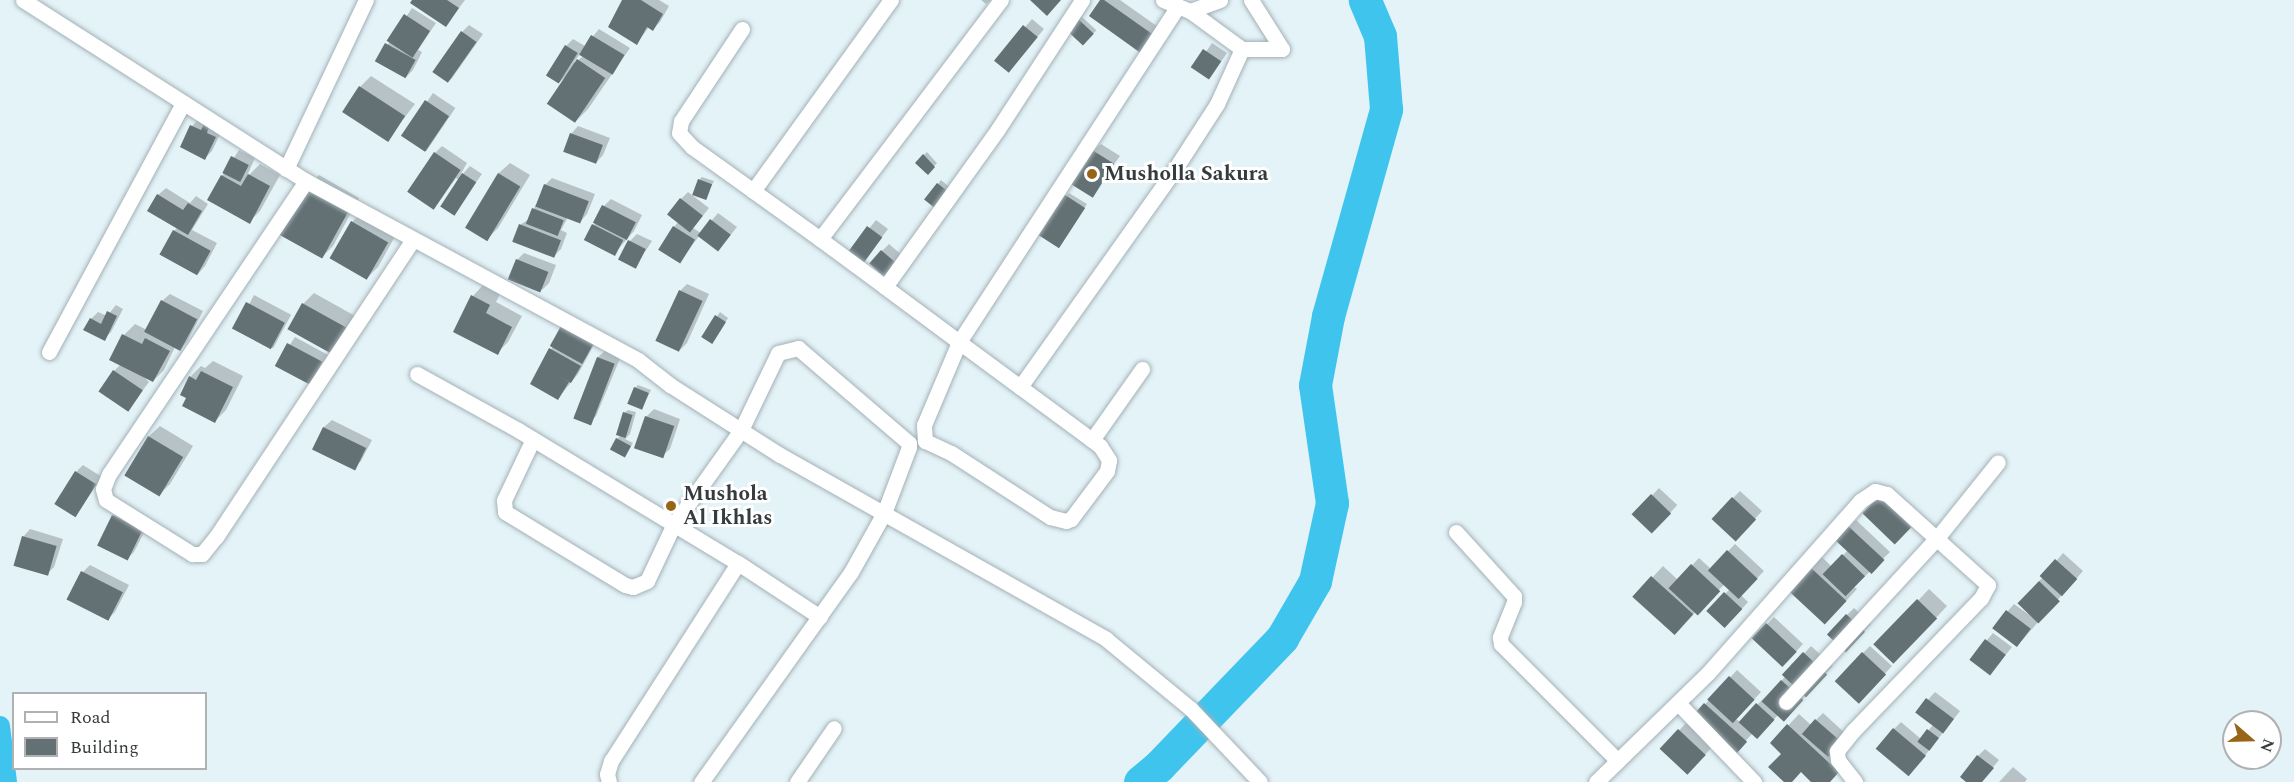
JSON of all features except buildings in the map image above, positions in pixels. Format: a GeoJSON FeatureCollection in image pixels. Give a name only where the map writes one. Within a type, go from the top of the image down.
{"type":"FeatureCollection","features":[{"type":"Feature","properties":{"kind":"street"},"geometry":{"type":"LineString","coordinates":[[23,0],[306,181],[638,360],[670,385],[848,495],[884,513],[1106,639],[1191,709],[1260,782]]}},
{"type":"Feature","properties":{"kind":"street"},"geometry":{"type":"LineString","coordinates":[[286,169],[366,0]]}},
{"type":"Feature","properties":{"kind":"street"},"geometry":{"type":"LineString","coordinates":[[753,191],[891,0]]}},
{"type":"Feature","properties":{"kind":"street"},"geometry":{"type":"LineString","coordinates":[[820,239],[1001,0]]}},
{"type":"Feature","properties":{"kind":"street"},"geometry":{"type":"LineString","coordinates":[[885,287],[998,129],[1082,0]]}},
{"type":"Feature","properties":{"kind":"street"},"geometry":{"type":"LineString","coordinates":[[1163,0],[1184,8],[1242,49],[1282,49],[1251,0]]}},
{"type":"Feature","properties":{"kind":"street"},"geometry":{"type":"LineString","coordinates":[[742,29],[681,121],[678,133],[692,147],[820,239],[959,342],[1092,440],[1109,460],[1107,471],[1071,519],[1066,521],[1050,517],[951,453],[925,441],[924,425],[959,342],[1184,8],[1220,0]]}},
{"type":"Feature","properties":{"kind":"street"},"geometry":{"type":"LineString","coordinates":[[1020,387],[1173,172],[1217,104],[1242,49]]}},
{"type":"Feature","properties":{"kind":"street"},"geometry":{"type":"LineString","coordinates":[[49,352],[183,103]]}},
{"type":"Feature","properties":{"kind":"street"},"geometry":{"type":"LineString","coordinates":[[306,181],[110,474],[103,489],[106,500],[192,554],[202,554],[216,537],[412,239]]}},
{"type":"Feature","properties":{"kind":"street"},"geometry":{"type":"LineString","coordinates":[[533,439],[504,500],[505,512],[511,518],[625,585],[633,587],[647,581],[674,525],[741,430],[778,353],[798,348],[909,443],[884,513],[851,572],[701,782]]}},
{"type":"Feature","properties":{"kind":"street"},"geometry":{"type":"LineString","coordinates":[[1092,440],[1142,369]]}},
{"type":"Feature","properties":{"kind":"street"},"geometry":{"type":"LineString","coordinates":[[417,374],[533,439],[738,563],[820,616]]}},
{"type":"Feature","properties":{"kind":"street"},"geometry":{"type":"LineString","coordinates":[[1786,702],[1937,538],[1998,462]]}},
{"type":"Feature","properties":{"kind":"street"},"geometry":{"type":"LineString","coordinates":[[1596,782],[1708,673],[1860,501],[1875,490],[1887,494],[1988,585],[1987,590],[1853,731],[1838,751],[1838,760],[1855,782]]}},
{"type":"Feature","properties":{"kind":"street"},"geometry":{"type":"LineString","coordinates":[[1455,532],[1514,596],[1514,602],[1500,637],[1501,644],[1618,761]]}},
{"type":"Feature","properties":{"kind":"street"},"geometry":{"type":"LineString","coordinates":[[609,782],[607,774],[611,761],[738,563]]}},
{"type":"Feature","properties":{"kind":"street"},"geometry":{"type":"LineString","coordinates":[[1678,703],[1754,782]]}},
{"type":"Feature","properties":{"kind":"street"},"geometry":{"type":"LineString","coordinates":[[797,782],[834,728]]}},
{"type":"Feature","properties":{"kind":"waterway"},"geometry":{"type":"LineString","coordinates":[[1140,782],[1159,766],[1282,638],[1315,581],[1332,503],[1315,385],[1328,316],[1386,109],[1380,36],[1365,0]]}},
{"type":"Feature","properties":{"kind":"waterway"},"geometry":{"type":"LineString","coordinates":[[0,726],[7,782]]}},
{"type":"Feature","properties":{"kind":"place","name":"Musholla Sakura"},"geometry":{"type":"Point","coordinates":[1092,174]}},
{"type":"Feature","properties":{"kind":"place","name":"Mushola Al Ikhlas"},"geometry":{"type":"Point","coordinates":[671,506]}}]}
